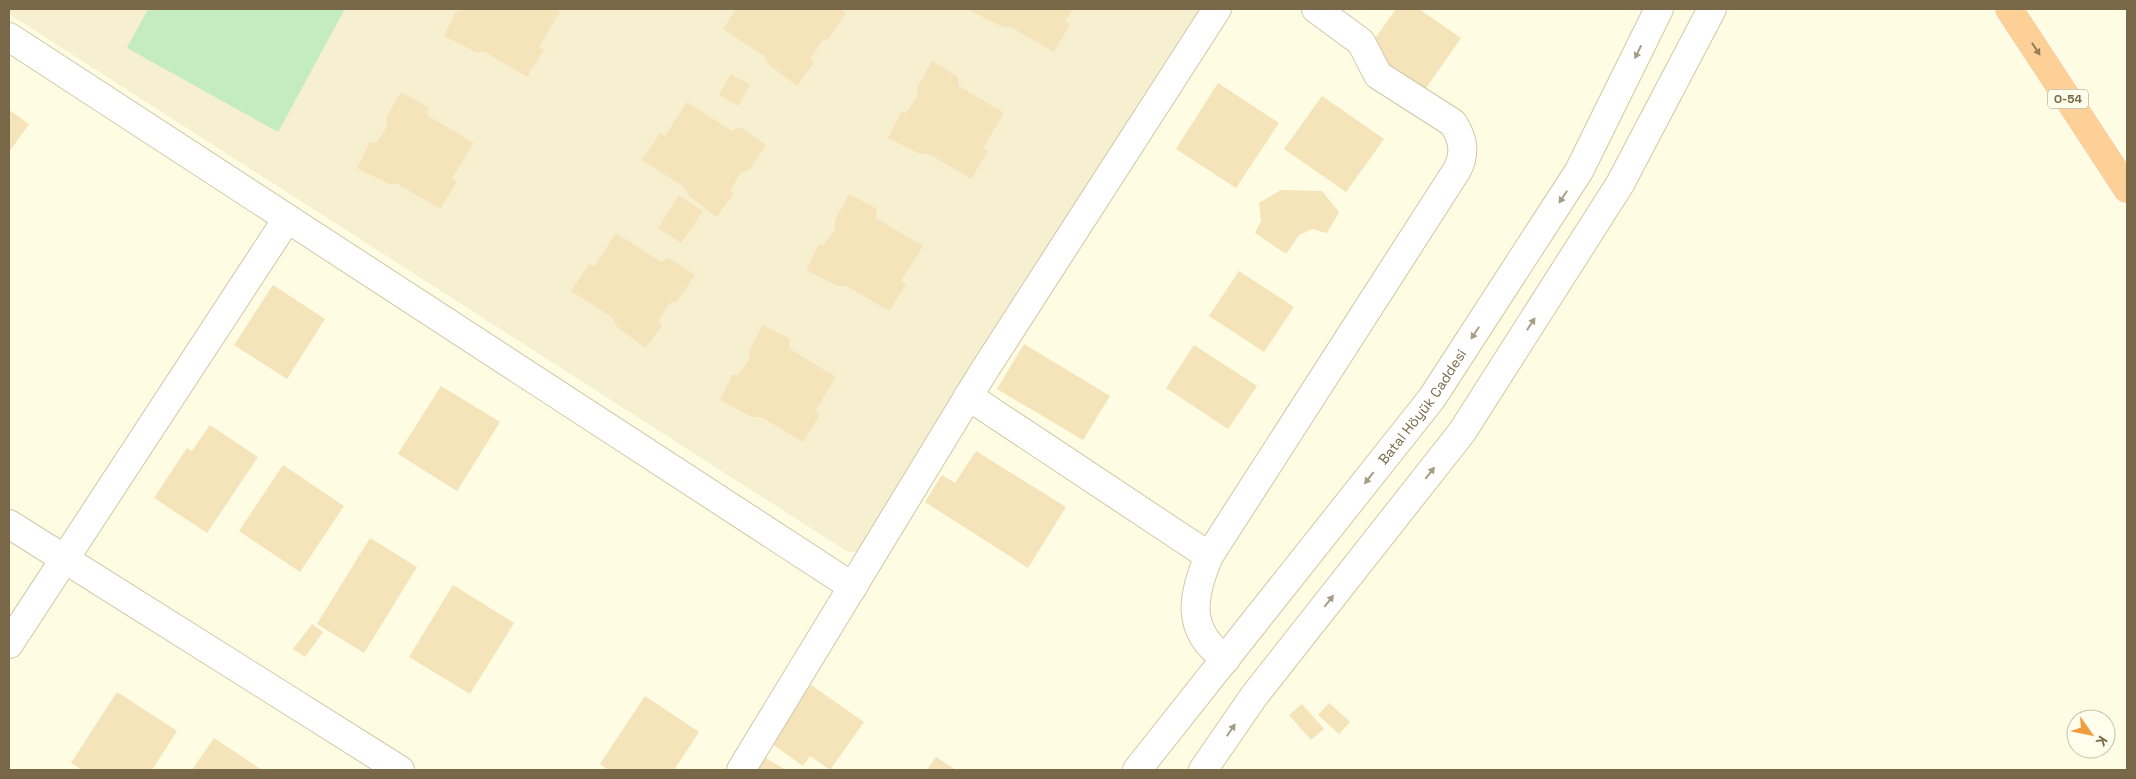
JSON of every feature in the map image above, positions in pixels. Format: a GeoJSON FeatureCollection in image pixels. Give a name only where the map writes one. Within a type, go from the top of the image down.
{"type":"FeatureCollection","features":[{"type":"Feature","properties":{"kind":"highway","name":"O-54"},"geometry":{"type":"LineString","coordinates":[[2009,9],[2127,189]]}},
{"type":"Feature","properties":{"kind":"street"},"geometry":{"type":"LineString","coordinates":[[742,770],[968,396],[1217,9]]}},
{"type":"Feature","properties":{"kind":"street"},"geometry":{"type":"LineString","coordinates":[[1226,659],[1206,642],[1198,627],[1195,612],[1201,575],[1209,556],[1457,170],[1463,153],[1459,133],[1453,123],[1378,75],[1361,42],[1316,9]]}},
{"type":"Feature","properties":{"kind":"street","name":"Batal Höyük Caddesi"},"geometry":{"type":"LineString","coordinates":[[1136,770],[1432,398],[1579,171],[1659,9]]}},
{"type":"Feature","properties":{"kind":"street"},"geometry":{"type":"LineString","coordinates":[[1203,770],[1254,696],[1462,432],[1620,184],[1712,9]]}},
{"type":"Feature","properties":{"kind":"street"},"geometry":{"type":"LineString","coordinates":[[9,37],[853,587]]}},
{"type":"Feature","properties":{"kind":"street"},"geometry":{"type":"LineString","coordinates":[[9,644],[63,558],[288,219]]}},
{"type":"Feature","properties":{"kind":"street"},"geometry":{"type":"LineString","coordinates":[[968,396],[1209,556]]}},
{"type":"Feature","properties":{"kind":"street"},"geometry":{"type":"LineString","coordinates":[[9,524],[400,770]]}},
{"type":"Feature","properties":{"kind":"shaded area"},"geometry":{"type":"Polygon","coordinates":[[[9,9],[1207,9],[864,552],[848,552],[9,14],[9,9]]]}},
{"type":"Feature","properties":{"kind":"green space"},"geometry":{"type":"Polygon","coordinates":[[[148,9],[345,9],[278,132],[127,48],[148,9]]]}},
{"type":"Feature","properties":{"kind":"building"},"geometry":{"type":"Polygon","coordinates":[[[464,9],[555,9],[560,12],[539,47],[544,50],[527,77],[485,52],[476,52],[444,36],[456,11],[464,9]]]}},
{"type":"Feature","properties":{"kind":"building"},"geometry":{"type":"Polygon","coordinates":[[[736,9],[840,9],[846,13],[829,38],[821,42],[811,58],[814,63],[797,86],[768,64],[764,56],[723,29],[736,9]]]}},
{"type":"Feature","properties":{"kind":"building"},"geometry":{"type":"Polygon","coordinates":[[[971,9],[1073,9],[1065,22],[1070,24],[1054,52],[1011,27],[1003,27],[970,11],[971,9]]]}},
{"type":"Feature","properties":{"kind":"building"},"geometry":{"type":"Polygon","coordinates":[[[1396,9],[1419,9],[1461,38],[1424,91],[1366,51],[1396,9]]]}},
{"type":"Feature","properties":{"kind":"building"},"geometry":{"type":"Polygon","coordinates":[[[932,61],[958,77],[959,86],[1004,113],[983,148],[988,151],[971,179],[929,154],[920,154],[888,138],[901,112],[906,113],[917,97],[917,88],[932,61]]]}},
{"type":"Feature","properties":{"kind":"building"},"geometry":{"type":"Polygon","coordinates":[[[731,74],[750,85],[738,106],[719,95],[731,74]]]}},
{"type":"Feature","properties":{"kind":"building"},"geometry":{"type":"Polygon","coordinates":[[[1218,83],[1279,123],[1236,188],[1176,149],[1218,83]]]}},
{"type":"Feature","properties":{"kind":"building"},"geometry":{"type":"Polygon","coordinates":[[[401,92],[428,107],[428,116],[474,143],[452,178],[457,182],[440,209],[398,184],[390,184],[357,168],[370,142],[376,143],[387,127],[386,118],[401,92]]]}},
{"type":"Feature","properties":{"kind":"building"},"geometry":{"type":"Polygon","coordinates":[[[1322,96],[1384,139],[1346,192],[1284,149],[1322,96]]]}},
{"type":"Feature","properties":{"kind":"building"},"geometry":{"type":"Polygon","coordinates":[[[687,102],[732,131],[740,127],[766,145],[749,170],[740,173],[731,190],[733,195],[716,217],[688,195],[684,187],[642,160],[660,133],[665,136],[687,102]]]}},
{"type":"Feature","properties":{"kind":"building"},"geometry":{"type":"Polygon","coordinates":[[[9,110],[29,124],[9,152],[9,110]]]}},
{"type":"Feature","properties":{"kind":"building"},"geometry":{"type":"Polygon","coordinates":[[[1281,190],[1322,191],[1339,212],[1327,233],[1312,229],[1299,235],[1286,254],[1255,233],[1261,221],[1259,203],[1281,190]]]}},
{"type":"Feature","properties":{"kind":"building"},"geometry":{"type":"Polygon","coordinates":[[[849,194],[877,209],[876,218],[923,246],[901,281],[906,284],[889,311],[847,286],[838,286],[806,270],[819,244],[824,245],[835,229],[835,220],[849,194]]]}},
{"type":"Feature","properties":{"kind":"building"},"geometry":{"type":"Polygon","coordinates":[[[679,195],[703,211],[681,243],[658,228],[679,195]]]}},
{"type":"Feature","properties":{"kind":"building"},"geometry":{"type":"Polygon","coordinates":[[[616,233],[661,262],[669,258],[695,275],[677,301],[669,304],[659,320],[662,326],[645,348],[616,326],[613,318],[571,291],[589,264],[594,267],[616,233]]]}},
{"type":"Feature","properties":{"kind":"building"},"geometry":{"type":"Polygon","coordinates":[[[1239,271],[1294,307],[1264,352],[1209,316],[1239,271]]]}},
{"type":"Feature","properties":{"kind":"building"},"geometry":{"type":"Polygon","coordinates":[[[273,285],[325,319],[287,379],[234,345],[273,285]]]}},
{"type":"Feature","properties":{"kind":"building"},"geometry":{"type":"Polygon","coordinates":[[[763,325],[790,339],[790,349],[836,377],[815,411],[820,414],[803,442],[761,417],[752,417],[720,400],[732,375],[738,375],[749,360],[749,351],[763,325]]]}},
{"type":"Feature","properties":{"kind":"building"},"geometry":{"type":"Polygon","coordinates":[[[1024,344],[1110,396],[1083,440],[997,389],[1024,344]]]}},
{"type":"Feature","properties":{"kind":"building"},"geometry":{"type":"Polygon","coordinates":[[[1194,345],[1257,386],[1228,429],[1166,388],[1194,345]]]}},
{"type":"Feature","properties":{"kind":"building"},"geometry":{"type":"Polygon","coordinates":[[[441,386],[500,422],[457,491],[398,454],[441,386]]]}},
{"type":"Feature","properties":{"kind":"building"},"geometry":{"type":"Polygon","coordinates":[[[210,425],[258,457],[207,533],[154,498],[187,448],[192,451],[210,425]]]}},
{"type":"Feature","properties":{"kind":"building"},"geometry":{"type":"Polygon","coordinates":[[[976,451],[1066,507],[1028,568],[925,502],[942,475],[955,483],[976,451]]]}},
{"type":"Feature","properties":{"kind":"building"},"geometry":{"type":"Polygon","coordinates":[[[283,465],[344,506],[300,572],[239,531],[283,465]]]}},
{"type":"Feature","properties":{"kind":"building"},"geometry":{"type":"Polygon","coordinates":[[[370,538],[417,567],[364,653],[317,624],[370,538]]]}},
{"type":"Feature","properties":{"kind":"building"},"geometry":{"type":"Polygon","coordinates":[[[453,585],[514,623],[470,694],[409,657],[453,585]]]}},
{"type":"Feature","properties":{"kind":"building"},"geometry":{"type":"Polygon","coordinates":[[[312,624],[323,632],[305,657],[293,649],[312,624]]]}},
{"type":"Feature","properties":{"kind":"building"},"geometry":{"type":"Polygon","coordinates":[[[811,685],[864,722],[830,770],[810,756],[803,766],[771,743],[811,685]]]}},
{"type":"Feature","properties":{"kind":"building"},"geometry":{"type":"Polygon","coordinates":[[[117,692],[177,731],[152,770],[82,770],[71,763],[117,692]]]}},
{"type":"Feature","properties":{"kind":"building"},"geometry":{"type":"Polygon","coordinates":[[[645,696],[699,732],[674,770],[609,770],[600,764],[645,696]]]}},
{"type":"Feature","properties":{"kind":"building"},"geometry":{"type":"Polygon","coordinates":[[[1329,703],[1350,722],[1339,734],[1318,715],[1329,703]]]}},
{"type":"Feature","properties":{"kind":"building"},"geometry":{"type":"Polygon","coordinates":[[[1302,704],[1324,729],[1311,740],[1289,715],[1302,704]]]}},
{"type":"Feature","properties":{"kind":"building"},"geometry":{"type":"Polygon","coordinates":[[[214,738],[262,770],[192,770],[214,738]]]}},
{"type":"Feature","properties":{"kind":"building"},"geometry":{"type":"Polygon","coordinates":[[[762,756],[786,770],[754,770],[762,756]]]}},
{"type":"Feature","properties":{"kind":"building"},"geometry":{"type":"Polygon","coordinates":[[[936,757],[956,770],[927,770],[936,757]]]}}]}
